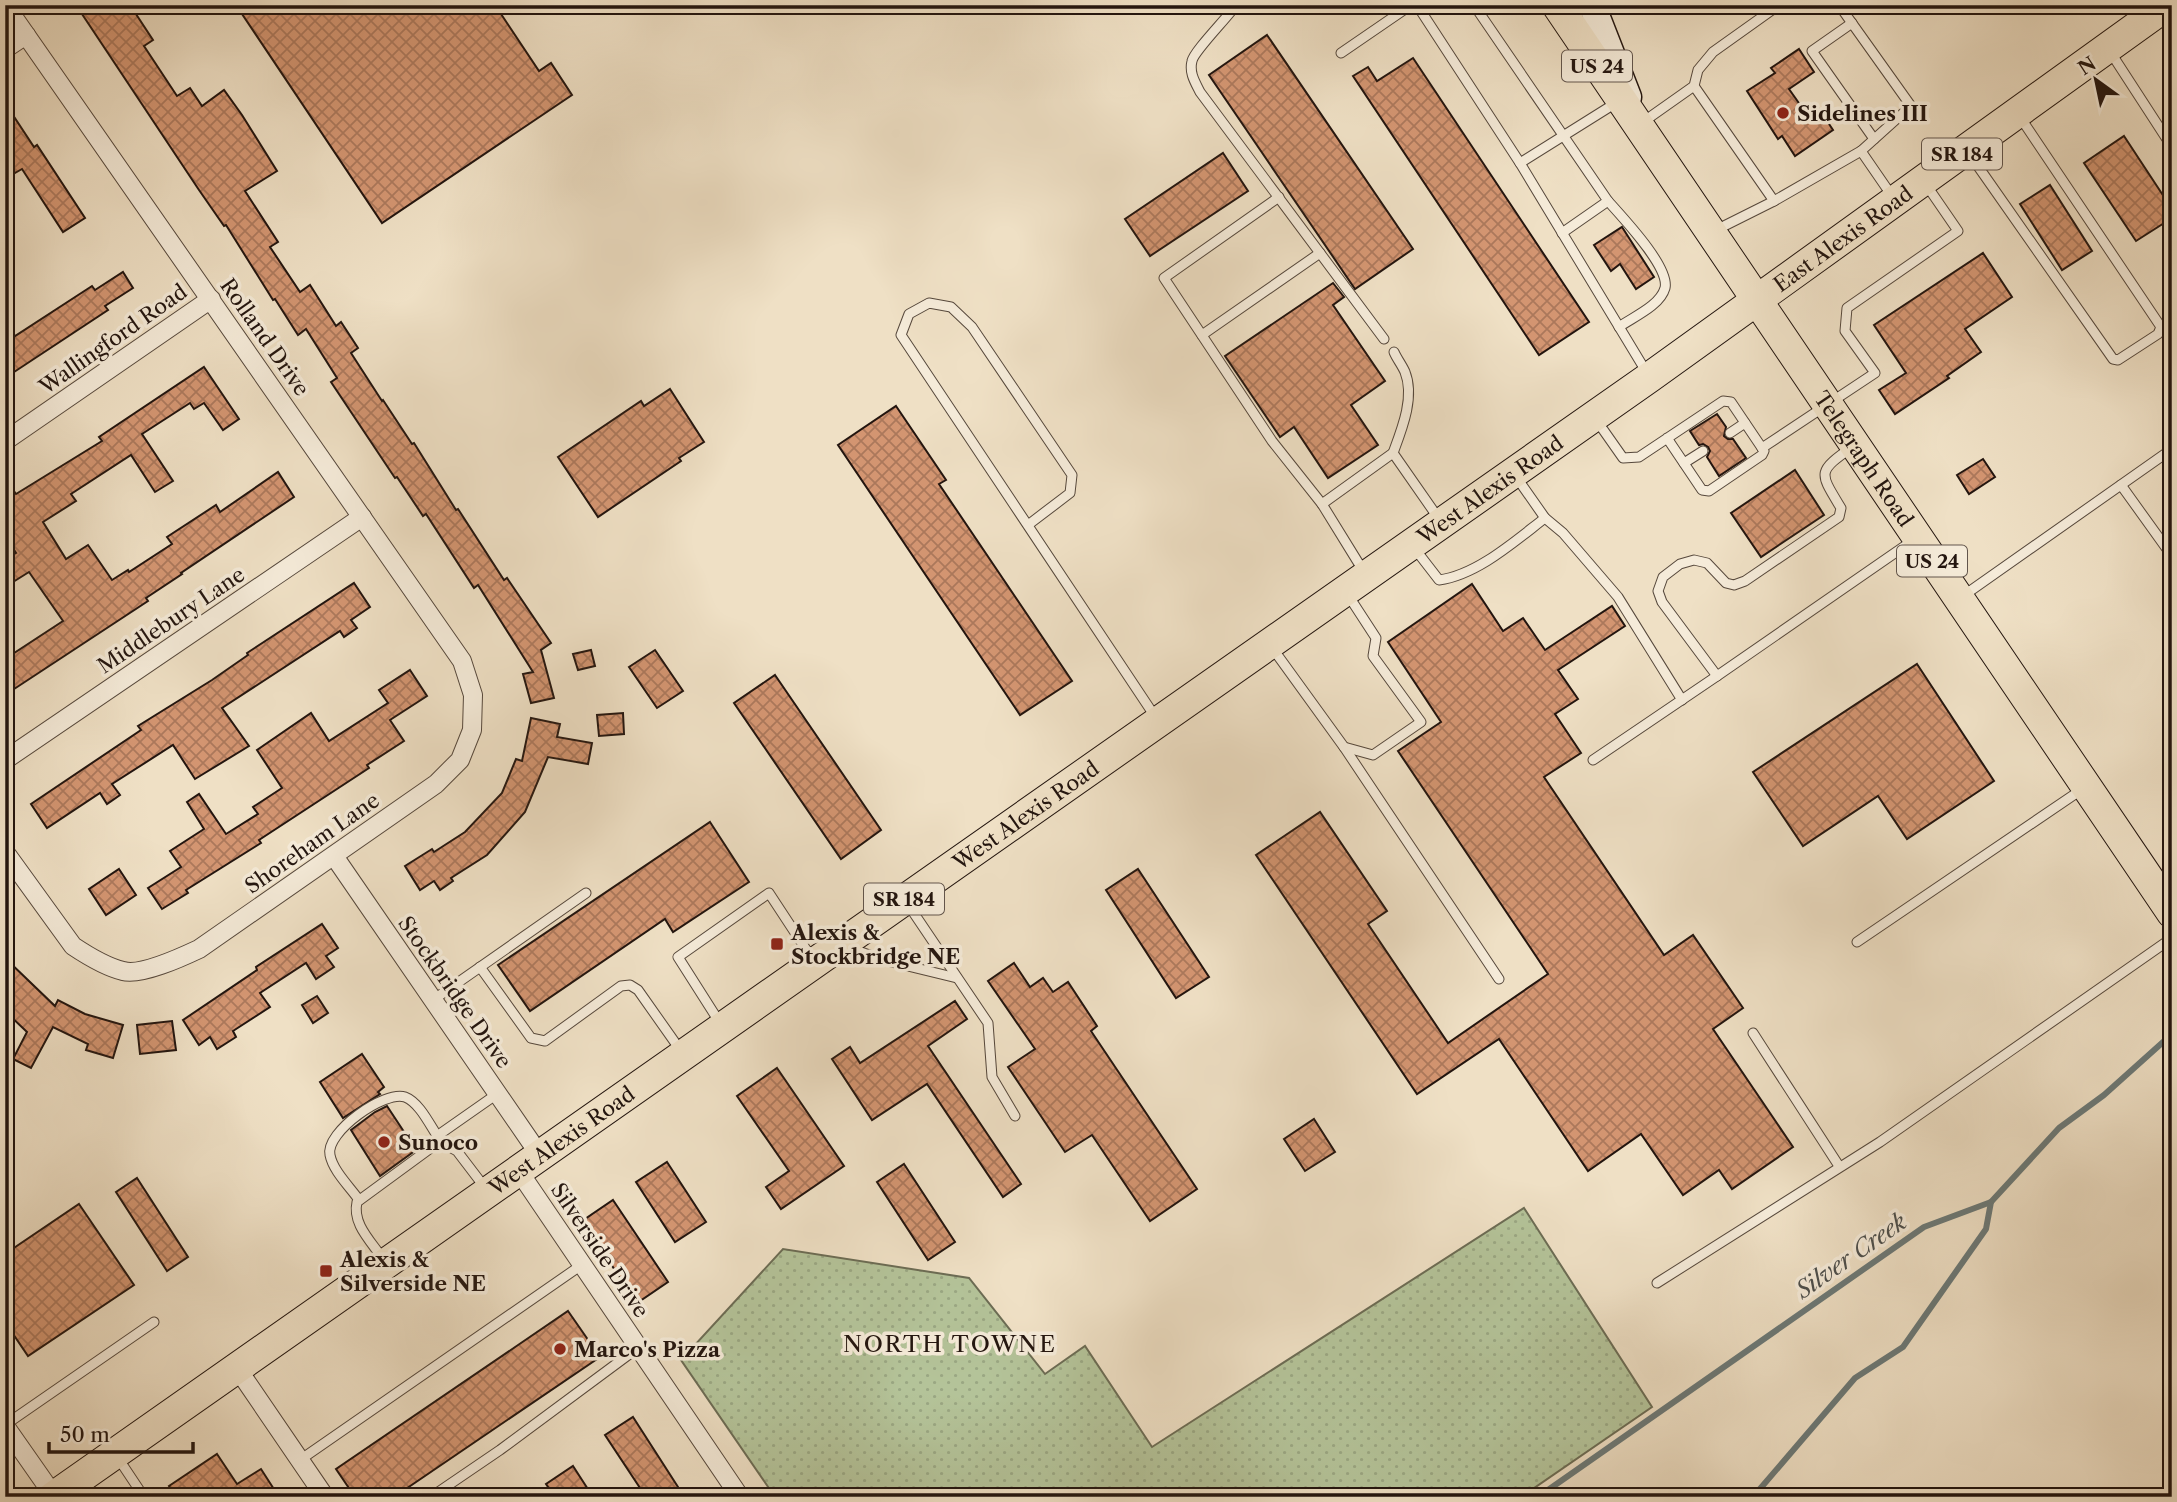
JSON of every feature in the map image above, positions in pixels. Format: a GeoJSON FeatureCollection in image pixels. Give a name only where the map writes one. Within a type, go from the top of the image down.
{"type":"FeatureCollection","features":[{"type":"Feature","properties":{"kind":"main road","name":"Telegraph Road"},"geometry":{"type":"LineString","coordinates":[[1557,5],[2172,913]]}},
{"type":"Feature","properties":{"kind":"main road","name":"East Alexis Road"},"geometry":{"type":"LineString","coordinates":[[1756,302],[2167,5]]}},
{"type":"Feature","properties":{"kind":"main road","name":"West Alexis Road"},"geometry":{"type":"LineString","coordinates":[[54,1497],[88,1487],[115,1453],[1756,302]]}},
{"type":"Feature","properties":{"kind":"street","name":"Rolland Drive"},"geometry":{"type":"LineString","coordinates":[[5,5],[462,661],[473,701]]}},
{"type":"Feature","properties":{"kind":"street"},"geometry":{"type":"LineString","coordinates":[[1592,5],[1639,125]]}},
{"type":"Feature","properties":{"kind":"street"},"geometry":{"type":"LineString","coordinates":[[5,49],[26,35]]}},
{"type":"Feature","properties":{"kind":"street","name":"Wallingford Road"},"geometry":{"type":"LineString","coordinates":[[5,441],[211,299]]}},
{"type":"Feature","properties":{"kind":"street","name":"Middlebury Lane"},"geometry":{"type":"LineString","coordinates":[[5,760],[362,517]]}},
{"type":"Feature","properties":{"kind":"street","name":"Shoreham Lane"},"geometry":{"type":"LineString","coordinates":[[5,852],[73,946],[89,957],[126,972],[165,964],[199,949],[436,784],[460,760],[472,730],[473,701]]}},
{"type":"Feature","properties":{"kind":"street","name":"Stockbridge Drive"},"geometry":{"type":"LineString","coordinates":[[334,856],[497,1094],[529,1162]]}},
{"type":"Feature","properties":{"kind":"street","name":"Silverside Drive"},"geometry":{"type":"LineString","coordinates":[[529,1162],[583,1264],[739,1496]]}},
{"type":"Feature","properties":{"kind":"street"},"geometry":{"type":"LineString","coordinates":[[237,1368],[325,1497]]}},
{"type":"Feature","properties":{"kind":"street"},"geometry":{"type":"LineString","coordinates":[[5,1426],[54,1497]]}},
{"type":"Feature","properties":{"kind":"lane"},"geometry":{"type":"LineString","coordinates":[[1236,5],[1192,58],[1191,75],[1200,92],[1384,339]]}},
{"type":"Feature","properties":{"kind":"lane"},"geometry":{"type":"LineString","coordinates":[[1341,54],[1411,5]]}},
{"type":"Feature","properties":{"kind":"lane"},"geometry":{"type":"LineString","coordinates":[[1417,5],[1520,163],[1650,377]]}},
{"type":"Feature","properties":{"kind":"lane"},"geometry":{"type":"LineString","coordinates":[[1474,5],[1608,201],[1630,225],[1665,276],[1665,289],[1656,302],[1619,327]]}},
{"type":"Feature","properties":{"kind":"lane"},"geometry":{"type":"LineString","coordinates":[[1639,125],[1694,86],[1698,71],[1713,52],[1779,5]]}},
{"type":"Feature","properties":{"kind":"lane"},"geometry":{"type":"LineString","coordinates":[[1710,233],[1774,201],[1861,150],[1912,106],[1839,5]]}},
{"type":"Feature","properties":{"kind":"lane"},"geometry":{"type":"LineString","coordinates":[[1852,23],[1812,51],[1874,139]]}},
{"type":"Feature","properties":{"kind":"lane"},"geometry":{"type":"LineString","coordinates":[[2108,48],[2172,147]]}},
{"type":"Feature","properties":{"kind":"lane"},"geometry":{"type":"LineString","coordinates":[[1694,86],[1774,201]]}},
{"type":"Feature","properties":{"kind":"lane"},"geometry":{"type":"LineString","coordinates":[[1520,163],[1620,100]]}},
{"type":"Feature","properties":{"kind":"lane"},"geometry":{"type":"LineString","coordinates":[[1967,150],[2113,359],[2118,360],[2158,334],[2161,327],[2018,113]]}},
{"type":"Feature","properties":{"kind":"lane"},"geometry":{"type":"LineString","coordinates":[[1861,150],[1896,202]]}},
{"type":"Feature","properties":{"kind":"lane"},"geometry":{"type":"LineString","coordinates":[[1762,448],[1875,373],[1845,331],[1847,309],[1958,231],[1924,181]]}},
{"type":"Feature","properties":{"kind":"lane"},"geometry":{"type":"LineString","coordinates":[[1279,197],[1164,278],[1272,440],[1322,504],[1376,638],[1373,656],[1421,722],[1373,755],[1344,747]]}},
{"type":"Feature","properties":{"kind":"lane"},"geometry":{"type":"LineString","coordinates":[[1562,233],[1608,201]]}},
{"type":"Feature","properties":{"kind":"lane"},"geometry":{"type":"LineString","coordinates":[[1202,335],[1321,253]]}},
{"type":"Feature","properties":{"kind":"lane"},"geometry":{"type":"LineString","coordinates":[[1028,525],[1070,493],[1072,475],[972,327],[951,307],[929,303],[909,314],[901,335],[1159,722]]}},
{"type":"Feature","properties":{"kind":"lane"},"geometry":{"type":"LineString","coordinates":[[1322,504],[1393,453],[1407,404],[1405,372],[1394,352]]}},
{"type":"Feature","properties":{"kind":"lane"},"geometry":{"type":"LineString","coordinates":[[1594,417],[1623,458],[1639,457],[1667,438],[1723,401],[1731,402],[1764,451],[1709,491],[1702,489],[1667,438]]}},
{"type":"Feature","properties":{"kind":"lane"},"geometry":{"type":"LineString","coordinates":[[1730,433],[1745,423]]}},
{"type":"Feature","properties":{"kind":"lane"},"geometry":{"type":"LineString","coordinates":[[1717,676],[1662,602],[1658,591],[1663,577],[1680,564],[1694,560],[1707,563],[1726,583],[1734,585],[1745,581],[1824,529],[1839,517],[1841,509],[1824,481],[1827,465],[1854,446]]}},
{"type":"Feature","properties":{"kind":"lane"},"geometry":{"type":"LineString","coordinates":[[1958,599],[2172,449]]}},
{"type":"Feature","properties":{"kind":"lane"},"geometry":{"type":"LineString","coordinates":[[1684,463],[1703,451]]}},
{"type":"Feature","properties":{"kind":"lane"},"geometry":{"type":"LineString","coordinates":[[1393,453],[1442,523]]}},
{"type":"Feature","properties":{"kind":"lane"},"geometry":{"type":"LineString","coordinates":[[1514,473],[1545,518],[1563,533],[1618,597],[1682,700]]}},
{"type":"Feature","properties":{"kind":"lane"},"geometry":{"type":"LineString","coordinates":[[2121,485],[2172,556]]}},
{"type":"Feature","properties":{"kind":"lane"},"geometry":{"type":"LineString","coordinates":[[1412,544],[1439,580],[1450,579],[1496,555],[1545,518]]}},
{"type":"Feature","properties":{"kind":"lane"},"geometry":{"type":"LineString","coordinates":[[1593,760],[1916,538]]}},
{"type":"Feature","properties":{"kind":"lane"},"geometry":{"type":"LineString","coordinates":[[1270,644],[1344,747],[1499,979]]}},
{"type":"Feature","properties":{"kind":"lane"},"geometry":{"type":"LineString","coordinates":[[1857,942],[2086,787]]}},
{"type":"Feature","properties":{"kind":"lane"},"geometry":{"type":"LineString","coordinates":[[433,1000],[586,893]]}},
{"type":"Feature","properties":{"kind":"lane"},"geometry":{"type":"LineString","coordinates":[[722,1026],[678,957],[769,893],[814,962]]}},
{"type":"Feature","properties":{"kind":"lane"},"geometry":{"type":"LineString","coordinates":[[904,899],[988,1023],[992,1077],[1015,1116]]}},
{"type":"Feature","properties":{"kind":"lane"},"geometry":{"type":"LineString","coordinates":[[1657,1283],[1892,1134],[2172,938]]}},
{"type":"Feature","properties":{"kind":"lane"},"geometry":{"type":"LineString","coordinates":[[839,944],[883,960],[957,978]]}},
{"type":"Feature","properties":{"kind":"lane"},"geometry":{"type":"LineString","coordinates":[[480,967],[531,1038],[537,1041],[545,1041],[621,986],[630,985],[638,990],[684,1054]]}},
{"type":"Feature","properties":{"kind":"lane"},"geometry":{"type":"LineString","coordinates":[[1753,1033],[1839,1166]]}},
{"type":"Feature","properties":{"kind":"lane"},"geometry":{"type":"LineString","coordinates":[[386,1263],[358,1222],[355,1212],[359,1200],[432,1147],[497,1094]]}},
{"type":"Feature","properties":{"kind":"lane"},"geometry":{"type":"LineString","coordinates":[[359,1200],[334,1165],[329,1153],[331,1141],[340,1129],[383,1100],[396,1096],[408,1098],[439,1140],[457,1151],[487,1191]]}},
{"type":"Feature","properties":{"kind":"lane"},"geometry":{"type":"LineString","coordinates":[[300,1460],[583,1264]]}},
{"type":"Feature","properties":{"kind":"lane"},"geometry":{"type":"LineString","coordinates":[[5,1426],[154,1322]]}},
{"type":"Feature","properties":{"kind":"lane"},"geometry":{"type":"LineString","coordinates":[[430,1497],[500,1450],[639,1347]]}},
{"type":"Feature","properties":{"kind":"lane"},"geometry":{"type":"LineString","coordinates":[[115,1453],[144,1497]]}},
{"type":"Feature","properties":{"kind":"green space"},"geometry":{"type":"Polygon","coordinates":[[[1524,1208],[1652,1407],[1521,1497],[775,1497],[681,1360],[783,1249],[969,1278],[1045,1374],[1085,1346],[1152,1447],[1524,1208]]]}},
{"type":"Feature","properties":{"kind":"building"},"geometry":{"type":"Polygon","coordinates":[[[76,5],[130,5],[153,40],[144,46],[177,96],[190,88],[202,106],[224,90],[242,115],[277,171],[245,191],[278,242],[270,247],[300,292],[310,285],[336,326],[341,322],[358,348],[351,353],[382,401],[412,444],[414,443],[504,580],[507,578],[551,643],[541,650],[554,698],[531,703],[523,674],[533,672],[478,585],[474,588],[426,514],[423,516],[397,477],[395,478],[331,382],[337,378],[306,329],[298,335],[275,299],[273,300],[226,225],[224,226],[199,190],[76,5]]]}},
{"type":"Feature","properties":{"kind":"building"},"geometry":{"type":"Polygon","coordinates":[[[236,5],[495,5],[539,71],[551,63],[572,95],[382,223],[236,5]]]}},
{"type":"Feature","properties":{"kind":"building"},"geometry":{"type":"Polygon","coordinates":[[[1267,35],[1413,249],[1355,289],[1209,75],[1267,35]]]}},
{"type":"Feature","properties":{"kind":"building"},"geometry":{"type":"Polygon","coordinates":[[[1799,49],[1814,72],[1789,89],[1808,116],[1819,109],[1833,130],[1795,156],[1782,136],[1778,139],[1747,91],[1775,73],[1771,68],[1799,49]]]}},
{"type":"Feature","properties":{"kind":"building"},"geometry":{"type":"Polygon","coordinates":[[[1413,58],[1589,322],[1539,355],[1353,76],[1368,67],[1377,81],[1413,58]]]}},
{"type":"Feature","properties":{"kind":"building"},"geometry":{"type":"Polygon","coordinates":[[[5,103],[34,147],[37,145],[85,218],[63,232],[22,169],[15,173],[5,158],[5,103]]]}},
{"type":"Feature","properties":{"kind":"building"},"geometry":{"type":"Polygon","coordinates":[[[2124,136],[2172,209],[2172,218],[2136,241],[2084,163],[2124,136]]]}},
{"type":"Feature","properties":{"kind":"building"},"geometry":{"type":"Polygon","coordinates":[[[1223,153],[1248,191],[1150,256],[1125,219],[1223,153]]]}},
{"type":"Feature","properties":{"kind":"building"},"geometry":{"type":"Polygon","coordinates":[[[2050,185],[2092,251],[2062,270],[2020,204],[2050,185]]]}},
{"type":"Feature","properties":{"kind":"building"},"geometry":{"type":"Polygon","coordinates":[[[1622,227],[1654,277],[1636,289],[1620,264],[1611,271],[1594,245],[1622,227]]]}},
{"type":"Feature","properties":{"kind":"building"},"geometry":{"type":"Polygon","coordinates":[[[1983,253],[2012,297],[1965,329],[1981,352],[1947,376],[1949,378],[1895,414],[1879,390],[1906,373],[1874,325],[1983,253]]]}},
{"type":"Feature","properties":{"kind":"building"},"geometry":{"type":"Polygon","coordinates":[[[123,272],[133,288],[105,306],[108,310],[5,378],[5,321],[15,336],[92,286],[95,290],[123,272]]]}},
{"type":"Feature","properties":{"kind":"building"},"geometry":{"type":"Polygon","coordinates":[[[1333,283],[1344,297],[1333,305],[1385,381],[1351,405],[1378,445],[1328,478],[1294,427],[1280,437],[1225,356],[1333,283]]]}},
{"type":"Feature","properties":{"kind":"building"},"geometry":{"type":"Polygon","coordinates":[[[204,367],[239,419],[223,430],[204,403],[194,409],[190,403],[142,434],[173,481],[155,492],[131,455],[71,494],[76,501],[43,522],[66,559],[88,545],[112,580],[172,544],[167,537],[216,505],[220,512],[278,472],[294,497],[181,573],[146,598],[148,601],[5,695],[5,659],[63,621],[29,572],[5,587],[5,559],[16,553],[5,536],[5,478],[16,494],[102,441],[99,437],[204,367]]]}},
{"type":"Feature","properties":{"kind":"building"},"geometry":{"type":"Polygon","coordinates":[[[670,389],[704,442],[679,458],[681,461],[598,517],[558,457],[641,401],[644,406],[670,389]]]}},
{"type":"Feature","properties":{"kind":"building"},"geometry":{"type":"Polygon","coordinates":[[[896,406],[946,480],[939,484],[1072,681],[1020,715],[838,445],[896,406]]]}},
{"type":"Feature","properties":{"kind":"building"},"geometry":{"type":"Polygon","coordinates":[[[1717,414],[1726,427],[1724,436],[1733,439],[1746,458],[1719,476],[1707,457],[1710,451],[1708,447],[1699,445],[1690,431],[1717,414]]]}},
{"type":"Feature","properties":{"kind":"building"},"geometry":{"type":"Polygon","coordinates":[[[1983,459],[1995,477],[1969,494],[1957,475],[1983,459]]]}},
{"type":"Feature","properties":{"kind":"building"},"geometry":{"type":"Polygon","coordinates":[[[1795,470],[1824,515],[1761,557],[1731,513],[1795,470]]]}},
{"type":"Feature","properties":{"kind":"building"},"geometry":{"type":"Polygon","coordinates":[[[354,583],[370,607],[351,620],[357,628],[344,637],[340,631],[222,708],[249,746],[195,779],[173,745],[112,784],[120,795],[107,804],[100,793],[47,828],[31,804],[141,730],[138,726],[212,680],[248,655],[247,653],[354,583]]]}},
{"type":"Feature","properties":{"kind":"building"},"geometry":{"type":"Polygon","coordinates":[[[1472,584],[1503,631],[1523,618],[1545,650],[1612,606],[1625,626],[1558,670],[1578,699],[1555,714],[1581,753],[1544,777],[1664,955],[1693,935],[1743,1008],[1713,1029],[1793,1147],[1732,1189],[1719,1170],[1683,1195],[1641,1134],[1588,1171],[1499,1039],[1417,1094],[1256,855],[1320,812],[1387,911],[1368,924],[1448,1043],[1548,974],[1398,751],[1441,722],[1388,642],[1472,584]]]}},
{"type":"Feature","properties":{"kind":"building"},"geometry":{"type":"Polygon","coordinates":[[[591,650],[595,666],[578,670],[573,654],[591,650]]]}},
{"type":"Feature","properties":{"kind":"building"},"geometry":{"type":"Polygon","coordinates":[[[655,650],[683,691],[657,708],[629,667],[655,650]]]}},
{"type":"Feature","properties":{"kind":"building"},"geometry":{"type":"Polygon","coordinates":[[[1917,664],[1994,781],[1907,839],[1878,796],[1803,846],[1753,772],[1917,664]]]}},
{"type":"Feature","properties":{"kind":"building"},"geometry":{"type":"Polygon","coordinates":[[[410,670],[427,696],[390,720],[404,741],[367,765],[369,768],[259,840],[261,843],[186,890],[188,893],[162,909],[148,888],[181,867],[170,851],[204,829],[187,802],[199,794],[226,834],[258,814],[253,807],[282,788],[257,750],[311,713],[329,741],[388,703],[379,690],[410,670]]]}},
{"type":"Feature","properties":{"kind":"building"},"geometry":{"type":"Polygon","coordinates":[[[775,675],[881,830],[841,859],[734,703],[775,675]]]}},
{"type":"Feature","properties":{"kind":"building"},"geometry":{"type":"Polygon","coordinates":[[[623,713],[624,734],[599,736],[597,715],[623,713]]]}},
{"type":"Feature","properties":{"kind":"building"},"geometry":{"type":"Polygon","coordinates":[[[531,718],[560,724],[557,737],[592,743],[588,764],[548,757],[525,812],[487,855],[451,878],[453,881],[440,890],[434,881],[420,890],[405,866],[432,849],[434,852],[465,832],[502,793],[516,759],[522,761],[531,718]]]}},
{"type":"Feature","properties":{"kind":"building"},"geometry":{"type":"Polygon","coordinates":[[[710,822],[749,882],[673,932],[665,919],[530,1011],[498,965],[710,822]]]}},
{"type":"Feature","properties":{"kind":"building"},"geometry":{"type":"Polygon","coordinates":[[[119,869],[136,895],[106,915],[89,889],[119,869]]]}},
{"type":"Feature","properties":{"kind":"building"},"geometry":{"type":"Polygon","coordinates":[[[1138,869],[1209,977],[1176,998],[1106,890],[1138,869]]]}},
{"type":"Feature","properties":{"kind":"building"},"geometry":{"type":"Polygon","coordinates":[[[322,924],[338,948],[326,956],[334,967],[316,979],[306,963],[260,993],[270,1007],[233,1031],[236,1037],[217,1049],[210,1037],[199,1045],[183,1020],[257,970],[256,967],[322,924]]]}},
{"type":"Feature","properties":{"kind":"building"},"geometry":{"type":"Polygon","coordinates":[[[5,958],[55,1006],[58,1000],[85,1014],[123,1025],[113,1058],[86,1050],[88,1044],[53,1027],[31,1068],[13,1059],[27,1032],[5,1011],[5,958]]]}},
{"type":"Feature","properties":{"kind":"building"},"geometry":{"type":"Polygon","coordinates":[[[1014,963],[1030,987],[1043,978],[1053,992],[1068,982],[1097,1026],[1091,1031],[1197,1189],[1150,1221],[1092,1135],[1065,1152],[1008,1067],[1035,1049],[988,981],[1014,963]]]}},
{"type":"Feature","properties":{"kind":"building"},"geometry":{"type":"Polygon","coordinates":[[[317,996],[328,1013],[313,1023],[302,1005],[317,996]]]}},
{"type":"Feature","properties":{"kind":"building"},"geometry":{"type":"Polygon","coordinates":[[[955,1001],[967,1019],[928,1046],[1021,1184],[1003,1197],[927,1084],[872,1120],[832,1059],[850,1047],[860,1063],[955,1001]]]}},
{"type":"Feature","properties":{"kind":"building"},"geometry":{"type":"Polygon","coordinates":[[[172,1021],[176,1050],[140,1054],[137,1025],[172,1021]]]}},
{"type":"Feature","properties":{"kind":"building"},"geometry":{"type":"Polygon","coordinates":[[[362,1054],[384,1087],[378,1092],[380,1094],[343,1118],[320,1082],[362,1054]]]}},
{"type":"Feature","properties":{"kind":"building"},"geometry":{"type":"Polygon","coordinates":[[[777,1068],[844,1166],[781,1209],[766,1187],[789,1171],[737,1096],[777,1068]]]}},
{"type":"Feature","properties":{"kind":"building","name":"Sunoco"},"geometry":{"type":"Polygon","coordinates":[[[387,1106],[416,1150],[380,1176],[351,1130],[387,1106]]]}},
{"type":"Feature","properties":{"kind":"building"},"geometry":{"type":"Polygon","coordinates":[[[1314,1119],[1335,1152],[1305,1171],[1284,1139],[1314,1119]]]}},
{"type":"Feature","properties":{"kind":"building"},"geometry":{"type":"Polygon","coordinates":[[[667,1162],[706,1222],[675,1242],[636,1182],[667,1162]]]}},
{"type":"Feature","properties":{"kind":"building"},"geometry":{"type":"Polygon","coordinates":[[[904,1164],[955,1242],[928,1260],[877,1182],[904,1164]]]}},
{"type":"Feature","properties":{"kind":"building"},"geometry":{"type":"Polygon","coordinates":[[[137,1178],[188,1257],[167,1271],[116,1192],[137,1178]]]}},
{"type":"Feature","properties":{"kind":"building"},"geometry":{"type":"Polygon","coordinates":[[[613,1200],[668,1282],[637,1303],[582,1221],[613,1200]]]}},
{"type":"Feature","properties":{"kind":"building"},"geometry":{"type":"Polygon","coordinates":[[[79,1204],[134,1285],[28,1356],[5,1322],[5,1254],[79,1204]]]}},
{"type":"Feature","properties":{"kind":"building"},"geometry":{"type":"Polygon","coordinates":[[[568,1311],[600,1357],[394,1497],[355,1497],[336,1469],[568,1311]]]}},
{"type":"Feature","properties":{"kind":"building"},"geometry":{"type":"Polygon","coordinates":[[[633,1417],[678,1487],[664,1497],[646,1497],[605,1435],[633,1417]]]}},
{"type":"Feature","properties":{"kind":"building"},"geometry":{"type":"Polygon","coordinates":[[[217,1454],[237,1484],[261,1469],[279,1497],[176,1497],[169,1486],[217,1454]]]}},
{"type":"Feature","properties":{"kind":"building"},"geometry":{"type":"Polygon","coordinates":[[[573,1466],[593,1497],[555,1497],[546,1484],[573,1466]]]}},
{"type":"Feature","properties":{"kind":"waterway","name":"Silver Creek"},"geometry":{"type":"LineString","coordinates":[[1538,1497],[1924,1227],[1991,1202],[2059,1128],[2104,1095],[2172,1034]]}},
{"type":"Feature","properties":{"kind":"waterway"},"geometry":{"type":"LineString","coordinates":[[1753,1497],[1855,1378],[1903,1347],[1986,1229],[1991,1202]]}},
{"type":"Feature","properties":{"kind":"place","name":"Sidelines III"},"geometry":{"type":"Point","coordinates":[1783,113]}},
{"type":"Feature","properties":{"kind":"place","name":"Alexis & Stockbridge NE"},"geometry":{"type":"Point","coordinates":[777,944]}},
{"type":"Feature","properties":{"kind":"place","name":"Sunoco"},"geometry":{"type":"Point","coordinates":[384,1142]}},
{"type":"Feature","properties":{"kind":"place","name":"Alexis & Silverside NE"},"geometry":{"type":"Point","coordinates":[326,1271]}},
{"type":"Feature","properties":{"kind":"place","name":"Marco's Pizza"},"geometry":{"type":"Point","coordinates":[560,1349]}},
{"type":"Feature","properties":{"kind":"district","name":"NORTH TOWNE"},"geometry":{"type":"Point","coordinates":[950,1344]}}]}
